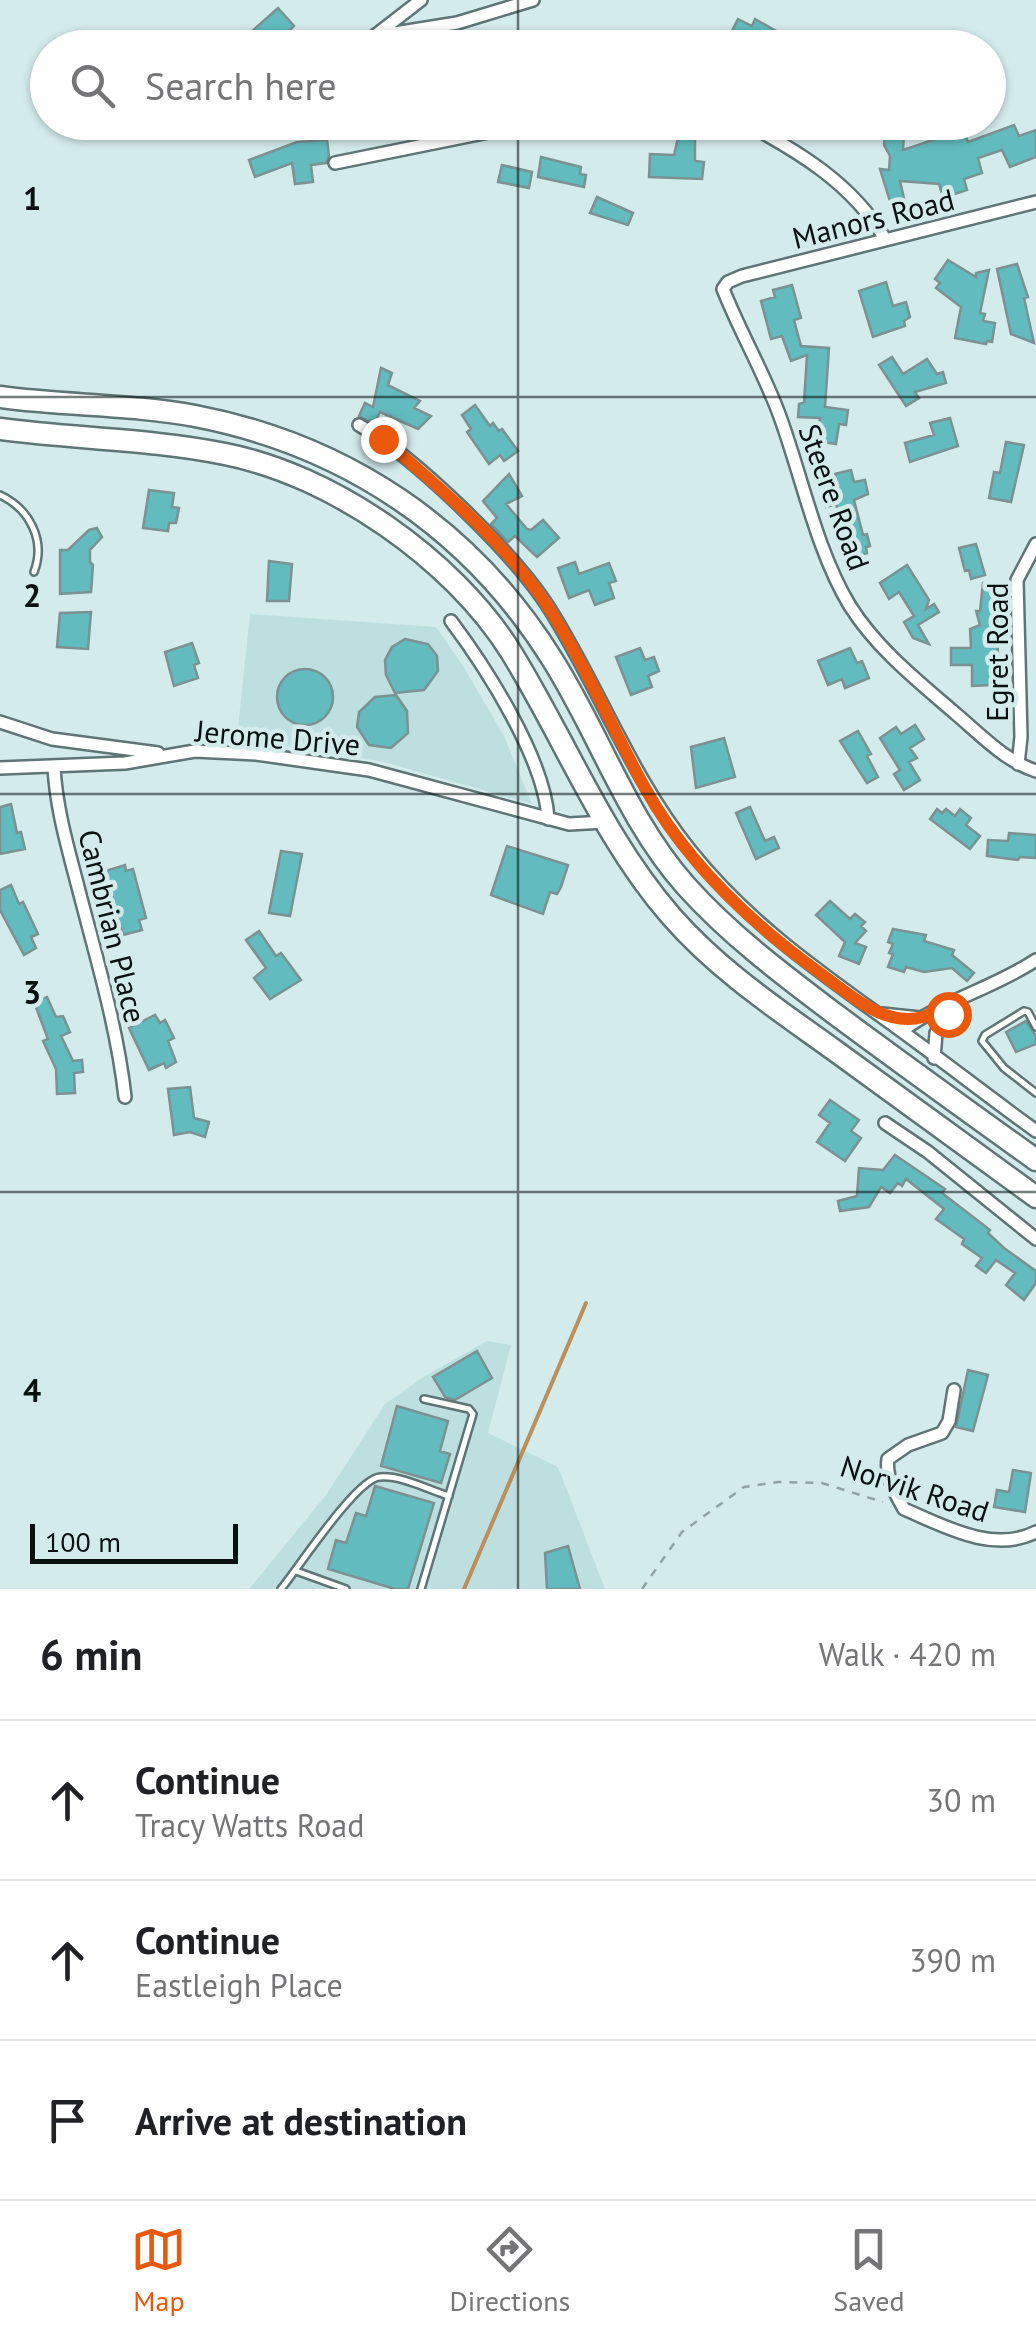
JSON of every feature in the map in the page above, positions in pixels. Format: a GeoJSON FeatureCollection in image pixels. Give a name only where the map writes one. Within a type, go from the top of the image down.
{"type":"FeatureCollection","features":[{"type":"Feature","properties":{"kind":"highway"},"geometry":{"type":"LineString","coordinates":[[0,397],[192,416],[238,426],[340,463],[366,476],[431,522],[464,550],[530,624],[555,662],[643,826],[684,884],[710,912],[776,970],[1036,1160]]}},
{"type":"Feature","properties":{"kind":"highway"},"geometry":{"type":"LineString","coordinates":[[0,429],[230,454],[308,482],[378,521],[434,564],[495,630],[645,884],[710,956],[1036,1197]]}},
{"type":"Feature","properties":{"kind":"street"},"geometry":{"type":"LineString","coordinates":[[384,30],[421,0]]}},
{"type":"Feature","properties":{"kind":"street"},"geometry":{"type":"LineString","coordinates":[[413,30],[457,23],[532,0]]}},
{"type":"Feature","properties":{"kind":"street"},"geometry":{"type":"LineString","coordinates":[[335,162],[454,140]]}},
{"type":"Feature","properties":{"kind":"street"},"geometry":{"type":"LineString","coordinates":[[772,140],[838,182],[864,206],[885,239]]}},
{"type":"Feature","properties":{"kind":"street","name":"Manors Road"},"geometry":{"type":"LineString","coordinates":[[724,286],[742,276],[1036,202]]}},
{"type":"Feature","properties":{"kind":"street","name":"Steere Road"},"geometry":{"type":"LineString","coordinates":[[724,286],[779,414],[826,554],[851,607],[909,673],[1018,764],[1036,771]]}},
{"type":"Feature","properties":{"kind":"street"},"geometry":{"type":"LineString","coordinates":[[359,425],[383,439],[414,466],[529,580],[574,650],[647,791],[691,852],[732,899],[790,951],[1036,1130]]}},
{"type":"Feature","properties":{"kind":"street","name":"Egret Road"},"geometry":{"type":"LineString","coordinates":[[1018,764],[1021,737],[1017,580],[1036,544]]}},
{"type":"Feature","properties":{"kind":"street"},"geometry":{"type":"LineString","coordinates":[[451,621],[482,666],[538,772],[548,819]]}},
{"type":"Feature","properties":{"kind":"street"},"geometry":{"type":"LineString","coordinates":[[0,722],[52,739],[167,754]]}},
{"type":"Feature","properties":{"kind":"street","name":"Jerome Drive"},"geometry":{"type":"LineString","coordinates":[[0,768],[125,764],[167,754],[220,751],[369,770],[569,824],[605,822]]}},
{"type":"Feature","properties":{"kind":"street","name":"Cambrian Place"},"geometry":{"type":"LineString","coordinates":[[54,767],[60,814],[106,994],[125,1098]]}},
{"type":"Feature","properties":{"kind":"street"},"geometry":{"type":"LineString","coordinates":[[902,1031],[920,1018],[1036,960]]}},
{"type":"Feature","properties":{"kind":"street"},"geometry":{"type":"LineString","coordinates":[[934,1058],[938,1028],[958,1002]]}},
{"type":"Feature","properties":{"kind":"street"},"geometry":{"type":"LineString","coordinates":[[877,1014],[920,1018]]}},
{"type":"Feature","properties":{"kind":"street"},"geometry":{"type":"LineString","coordinates":[[885,1124],[928,1152],[1036,1239]]}},
{"type":"Feature","properties":{"kind":"street"},"geometry":{"type":"LineString","coordinates":[[904,1509],[887,1470],[888,1459],[908,1445],[942,1434],[949,1421],[954,1390]]}},
{"type":"Feature","properties":{"kind":"street","name":"Norvik Road"},"geometry":{"type":"LineString","coordinates":[[904,1509],[967,1534],[1002,1541],[1036,1532]]}},
{"type":"Feature","properties":{"kind":"lane"},"geometry":{"type":"LineString","coordinates":[[0,495],[16,505],[36,532],[39,554],[34,572]]}},
{"type":"Feature","properties":{"kind":"lane"},"geometry":{"type":"LineString","coordinates":[[1036,1027],[1028,1012],[1024,1012],[985,1035],[982,1041],[1004,1068],[1036,1093]]}},
{"type":"Feature","properties":{"kind":"lane"},"geometry":{"type":"LineString","coordinates":[[420,1589],[473,1414],[469,1408],[424,1399]]}},
{"type":"Feature","properties":{"kind":"lane"},"geometry":{"type":"LineString","coordinates":[[281,1589],[354,1493],[369,1480],[390,1478],[449,1496]]}},
{"type":"Feature","properties":{"kind":"lane"},"geometry":{"type":"LineString","coordinates":[[296,1571],[346,1589]]}},
{"type":"Feature","properties":{"kind":"path","name":"Norvik Road"},"geometry":{"type":"LineString","coordinates":[[642,1589],[682,1532],[744,1488],[778,1482],[822,1483],[904,1509]]}},
{"type":"Feature","properties":{"kind":"shaded area"},"geometry":{"type":"Polygon","coordinates":[[[250,614],[436,627],[504,736],[532,804],[384,762],[237,737],[250,614]]]}},
{"type":"Feature","properties":{"kind":"shaded area"},"geometry":{"type":"Polygon","coordinates":[[[487,1341],[511,1345],[488,1433],[558,1467],[605,1589],[249,1589],[326,1495],[385,1404],[487,1341]]]}},
{"type":"Feature","properties":{"kind":"building"},"geometry":{"type":"Polygon","coordinates":[[[278,8],[294,26],[290,30],[253,30],[278,8]]]}},
{"type":"Feature","properties":{"kind":"building"},"geometry":{"type":"Polygon","coordinates":[[[738,19],[752,26],[755,19],[774,30],[732,30],[738,19]]]}},
{"type":"Feature","properties":{"kind":"building"},"geometry":{"type":"Polygon","coordinates":[[[1014,125],[1019,136],[1036,130],[1036,157],[1010,167],[1002,150],[978,158],[982,173],[964,179],[967,190],[943,198],[939,184],[900,181],[906,207],[893,211],[880,169],[889,170],[890,156],[884,140],[904,140],[903,150],[933,140],[1006,140],[1006,128],[1014,125]]]}},
{"type":"Feature","properties":{"kind":"building"},"geometry":{"type":"Polygon","coordinates":[[[327,140],[326,163],[311,165],[313,182],[295,184],[292,163],[255,177],[249,160],[297,142],[327,140]]]}},
{"type":"Feature","properties":{"kind":"building"},"geometry":{"type":"Polygon","coordinates":[[[678,140],[695,140],[695,161],[704,162],[702,179],[649,177],[650,154],[674,155],[678,140]]]}},
{"type":"Feature","properties":{"kind":"building"},"geometry":{"type":"Polygon","coordinates":[[[541,157],[581,167],[580,174],[586,175],[584,187],[538,177],[541,157]]]}},
{"type":"Feature","properties":{"kind":"building"},"geometry":{"type":"Polygon","coordinates":[[[502,165],[532,172],[529,188],[498,182],[502,165]]]}},
{"type":"Feature","properties":{"kind":"building"},"geometry":{"type":"Polygon","coordinates":[[[597,197],[633,213],[628,225],[590,213],[597,197]]]}},
{"type":"Feature","properties":{"kind":"building"},"geometry":{"type":"Polygon","coordinates":[[[948,260],[976,277],[976,273],[989,270],[980,313],[985,314],[983,321],[995,323],[992,342],[955,338],[961,307],[936,288],[940,283],[935,279],[948,260]]]}},
{"type":"Feature","properties":{"kind":"building"},"geometry":{"type":"Polygon","coordinates":[[[1017,264],[1028,297],[1024,298],[1034,343],[1011,334],[997,269],[1017,264]]]}},
{"type":"Feature","properties":{"kind":"building"},"geometry":{"type":"Polygon","coordinates":[[[886,282],[893,306],[906,302],[910,317],[904,321],[905,326],[873,337],[859,291],[886,282]]]}},
{"type":"Feature","properties":{"kind":"building"},"geometry":{"type":"Polygon","coordinates":[[[792,285],[801,318],[794,320],[801,346],[829,348],[825,407],[848,410],[846,425],[839,424],[836,444],[816,441],[820,418],[798,417],[799,404],[804,402],[807,355],[791,361],[782,336],[771,339],[761,301],[775,297],[773,290],[792,285]]]}},
{"type":"Feature","properties":{"kind":"building"},"geometry":{"type":"Polygon","coordinates":[[[892,357],[903,374],[927,359],[937,374],[943,372],[946,383],[915,392],[919,398],[906,406],[879,365],[892,357]]]}},
{"type":"Feature","properties":{"kind":"building"},"geometry":{"type":"Polygon","coordinates":[[[381,368],[392,373],[388,385],[420,401],[414,408],[431,416],[418,429],[380,412],[374,424],[359,416],[365,403],[373,407],[381,368]]]}},
{"type":"Feature","properties":{"kind":"building"},"geometry":{"type":"Polygon","coordinates":[[[475,405],[490,426],[493,423],[499,431],[502,429],[518,451],[504,461],[500,455],[489,464],[467,432],[471,429],[462,415],[475,405]]]}},
{"type":"Feature","properties":{"kind":"building"},"geometry":{"type":"Polygon","coordinates":[[[950,418],[958,446],[910,462],[905,443],[934,435],[930,423],[950,418]]]}},
{"type":"Feature","properties":{"kind":"building"},"geometry":{"type":"Polygon","coordinates":[[[1006,442],[1024,445],[1011,502],[989,498],[994,472],[1000,473],[1006,442]]]}},
{"type":"Feature","properties":{"kind":"building"},"geometry":{"type":"Polygon","coordinates":[[[851,470],[854,482],[865,480],[868,494],[854,500],[870,546],[866,547],[867,553],[843,560],[839,544],[846,543],[836,504],[826,507],[822,492],[838,488],[835,474],[851,470]]]}},
{"type":"Feature","properties":{"kind":"building"},"geometry":{"type":"Polygon","coordinates":[[[509,474],[522,496],[506,504],[527,529],[543,520],[559,538],[537,557],[515,536],[508,542],[491,524],[497,518],[483,501],[509,474]]]}},
{"type":"Feature","properties":{"kind":"building"},"geometry":{"type":"Polygon","coordinates":[[[149,490],[174,493],[172,507],[179,508],[176,523],[169,523],[168,531],[143,528],[149,490]]]}},
{"type":"Feature","properties":{"kind":"building"},"geometry":{"type":"Polygon","coordinates":[[[97,528],[102,537],[90,550],[91,592],[60,594],[60,550],[68,550],[89,530],[97,528]]]}},
{"type":"Feature","properties":{"kind":"building"},"geometry":{"type":"Polygon","coordinates":[[[976,544],[985,575],[971,579],[959,548],[976,544]]]}},
{"type":"Feature","properties":{"kind":"building"},"geometry":{"type":"Polygon","coordinates":[[[269,561],[292,564],[289,601],[267,601],[269,561]]]}},
{"type":"Feature","properties":{"kind":"building"},"geometry":{"type":"Polygon","coordinates":[[[575,562],[579,574],[609,563],[616,581],[609,583],[614,598],[595,605],[589,590],[569,598],[558,568],[575,562]]]}},
{"type":"Feature","properties":{"kind":"building"},"geometry":{"type":"Polygon","coordinates":[[[907,565],[929,600],[926,609],[934,604],[939,612],[918,625],[929,644],[913,638],[904,622],[914,616],[899,592],[889,599],[880,583],[907,565]]]}},
{"type":"Feature","properties":{"kind":"building"},"geometry":{"type":"Polygon","coordinates":[[[983,583],[995,583],[993,610],[1005,610],[1005,627],[997,627],[998,656],[991,657],[992,685],[972,686],[972,665],[951,665],[951,648],[971,648],[970,629],[980,625],[976,611],[980,611],[983,583]]]}},
{"type":"Feature","properties":{"kind":"building"},"geometry":{"type":"Polygon","coordinates":[[[91,612],[88,649],[57,647],[60,613],[91,612]]]}},
{"type":"Feature","properties":{"kind":"building"},"geometry":{"type":"Polygon","coordinates":[[[405,639],[428,644],[437,656],[438,671],[424,690],[395,693],[386,675],[385,660],[392,647],[405,639]]]}},
{"type":"Feature","properties":{"kind":"building"},"geometry":{"type":"Polygon","coordinates":[[[192,643],[199,663],[194,665],[198,678],[174,686],[165,652],[192,643]]]}},
{"type":"Feature","properties":{"kind":"building"},"geometry":{"type":"Polygon","coordinates":[[[640,648],[645,660],[654,657],[659,671],[648,676],[652,687],[631,695],[616,657],[640,648]]]}},
{"type":"Feature","properties":{"kind":"building"},"geometry":{"type":"Polygon","coordinates":[[[850,648],[857,663],[862,661],[869,678],[845,688],[842,679],[828,685],[818,661],[850,648]]]}},
{"type":"Feature","properties":{"kind":"building"},"geometry":{"type":"Polygon","coordinates":[[[305,669],[325,677],[333,697],[325,717],[305,725],[285,717],[277,697],[285,677],[305,669]]]}},
{"type":"Feature","properties":{"kind":"building"},"geometry":{"type":"Polygon","coordinates":[[[396,695],[407,711],[408,733],[391,748],[369,745],[357,727],[359,712],[375,697],[396,695]]]}},
{"type":"Feature","properties":{"kind":"building"},"geometry":{"type":"Polygon","coordinates":[[[915,725],[924,739],[910,748],[917,758],[909,762],[920,780],[904,790],[894,774],[900,770],[880,738],[896,727],[901,734],[915,725]]]}},
{"type":"Feature","properties":{"kind":"building"},"geometry":{"type":"Polygon","coordinates":[[[858,731],[878,777],[867,783],[840,741],[858,731]]]}},
{"type":"Feature","properties":{"kind":"building"},"geometry":{"type":"Polygon","coordinates":[[[724,738],[735,777],[696,788],[691,747],[724,738]]]}},
{"type":"Feature","properties":{"kind":"building"},"geometry":{"type":"Polygon","coordinates":[[[11,804],[25,849],[0,854],[0,807],[11,804]]]}},
{"type":"Feature","properties":{"kind":"building"},"geometry":{"type":"Polygon","coordinates":[[[750,807],[765,841],[774,837],[779,848],[756,859],[736,813],[750,807]]]}},
{"type":"Feature","properties":{"kind":"building"},"geometry":{"type":"Polygon","coordinates":[[[937,809],[942,813],[946,809],[955,816],[960,809],[971,818],[966,825],[980,836],[970,849],[930,819],[937,809]]]}},
{"type":"Feature","properties":{"kind":"building"},"geometry":{"type":"Polygon","coordinates":[[[1009,833],[1036,835],[1036,858],[987,856],[988,840],[1008,841],[1009,833]]]}},
{"type":"Feature","properties":{"kind":"building"},"geometry":{"type":"Polygon","coordinates":[[[507,846],[568,865],[557,894],[550,892],[543,914],[491,895],[507,846]]]}},
{"type":"Feature","properties":{"kind":"building"},"geometry":{"type":"Polygon","coordinates":[[[281,851],[302,854],[290,916],[269,913],[281,851]]]}},
{"type":"Feature","properties":{"kind":"building"},"geometry":{"type":"Polygon","coordinates":[[[125,865],[126,871],[133,869],[146,918],[139,920],[142,930],[123,935],[105,871],[125,865]]]}},
{"type":"Feature","properties":{"kind":"building"},"geometry":{"type":"Polygon","coordinates":[[[11,885],[38,934],[31,937],[36,948],[24,955],[0,910],[0,890],[11,885]]]}},
{"type":"Feature","properties":{"kind":"building"},"geometry":{"type":"Polygon","coordinates":[[[830,901],[850,919],[855,914],[865,922],[861,926],[866,931],[855,943],[866,947],[859,964],[839,956],[845,942],[816,915],[830,901]]]}},
{"type":"Feature","properties":{"kind":"building"},"geometry":{"type":"Polygon","coordinates":[[[893,929],[926,935],[924,941],[954,950],[952,955],[974,973],[967,981],[952,968],[924,972],[906,967],[904,972],[888,967],[893,944],[888,942],[893,929]]]}},
{"type":"Feature","properties":{"kind":"building"},"geometry":{"type":"Polygon","coordinates":[[[259,931],[276,956],[281,953],[301,980],[270,999],[254,978],[266,968],[246,940],[259,931]]]}},
{"type":"Feature","properties":{"kind":"building"},"geometry":{"type":"Polygon","coordinates":[[[47,997],[56,1017],[63,1016],[70,1032],[61,1036],[73,1061],[82,1060],[83,1072],[74,1073],[75,1093],[57,1094],[56,1069],[43,1041],[48,1039],[34,1002],[47,997]]]}},
{"type":"Feature","properties":{"kind":"building"},"geometry":{"type":"Polygon","coordinates":[[[155,1015],[160,1023],[165,1020],[174,1038],[168,1041],[176,1062],[149,1070],[129,1028],[155,1015]]]}},
{"type":"Feature","properties":{"kind":"building"},"geometry":{"type":"Polygon","coordinates":[[[1026,1021],[1036,1036],[1036,1044],[1016,1052],[1006,1032],[1026,1021]]]}},
{"type":"Feature","properties":{"kind":"building"},"geometry":{"type":"Polygon","coordinates":[[[190,1087],[194,1118],[209,1122],[205,1137],[190,1132],[174,1135],[168,1089],[190,1087]]]}},
{"type":"Feature","properties":{"kind":"building"},"geometry":{"type":"Polygon","coordinates":[[[830,1100],[859,1120],[851,1131],[861,1138],[845,1161],[817,1142],[830,1123],[819,1115],[830,1100]]]}},
{"type":"Feature","properties":{"kind":"building"},"geometry":{"type":"Polygon","coordinates":[[[895,1155],[945,1189],[942,1193],[1036,1271],[1036,1283],[1024,1300],[1006,1285],[1015,1273],[996,1260],[986,1273],[976,1266],[982,1258],[936,1219],[944,1209],[906,1179],[890,1193],[881,1187],[869,1207],[840,1211],[838,1201],[857,1196],[859,1168],[883,1170],[895,1155]]]}},
{"type":"Feature","properties":{"kind":"building"},"geometry":{"type":"Polygon","coordinates":[[[477,1351],[492,1378],[455,1400],[445,1397],[433,1377],[477,1351]]]}},
{"type":"Feature","properties":{"kind":"building"},"geometry":{"type":"Polygon","coordinates":[[[968,1370],[988,1375],[973,1431],[956,1427],[968,1370]]]}},
{"type":"Feature","properties":{"kind":"building"},"geometry":{"type":"Polygon","coordinates":[[[397,1406],[448,1421],[440,1451],[450,1454],[441,1483],[381,1466],[397,1406]]]}},
{"type":"Feature","properties":{"kind":"building"},"geometry":{"type":"Polygon","coordinates":[[[1013,1470],[1031,1473],[1025,1512],[994,1507],[997,1490],[1009,1492],[1013,1470]]]}},
{"type":"Feature","properties":{"kind":"building"},"geometry":{"type":"Polygon","coordinates":[[[375,1486],[434,1503],[408,1589],[395,1589],[328,1569],[336,1540],[346,1543],[356,1513],[366,1516],[375,1486]]]}},
{"type":"Feature","properties":{"kind":"building"},"geometry":{"type":"Polygon","coordinates":[[[568,1546],[580,1589],[547,1589],[545,1553],[568,1546]]]}},
{"type":"Feature","properties":{"kind":"waterway"},"geometry":{"type":"LineString","coordinates":[[464,1589],[586,1303]]}},
{"type":"Feature","properties":{"kind":"route"},"geometry":{"type":"LineString","coordinates":[[383,439],[474,522],[529,580],[574,650],[647,791],[691,852],[732,899],[790,951],[877,1014],[920,1018],[958,1002],[948,1014]]}}]}
